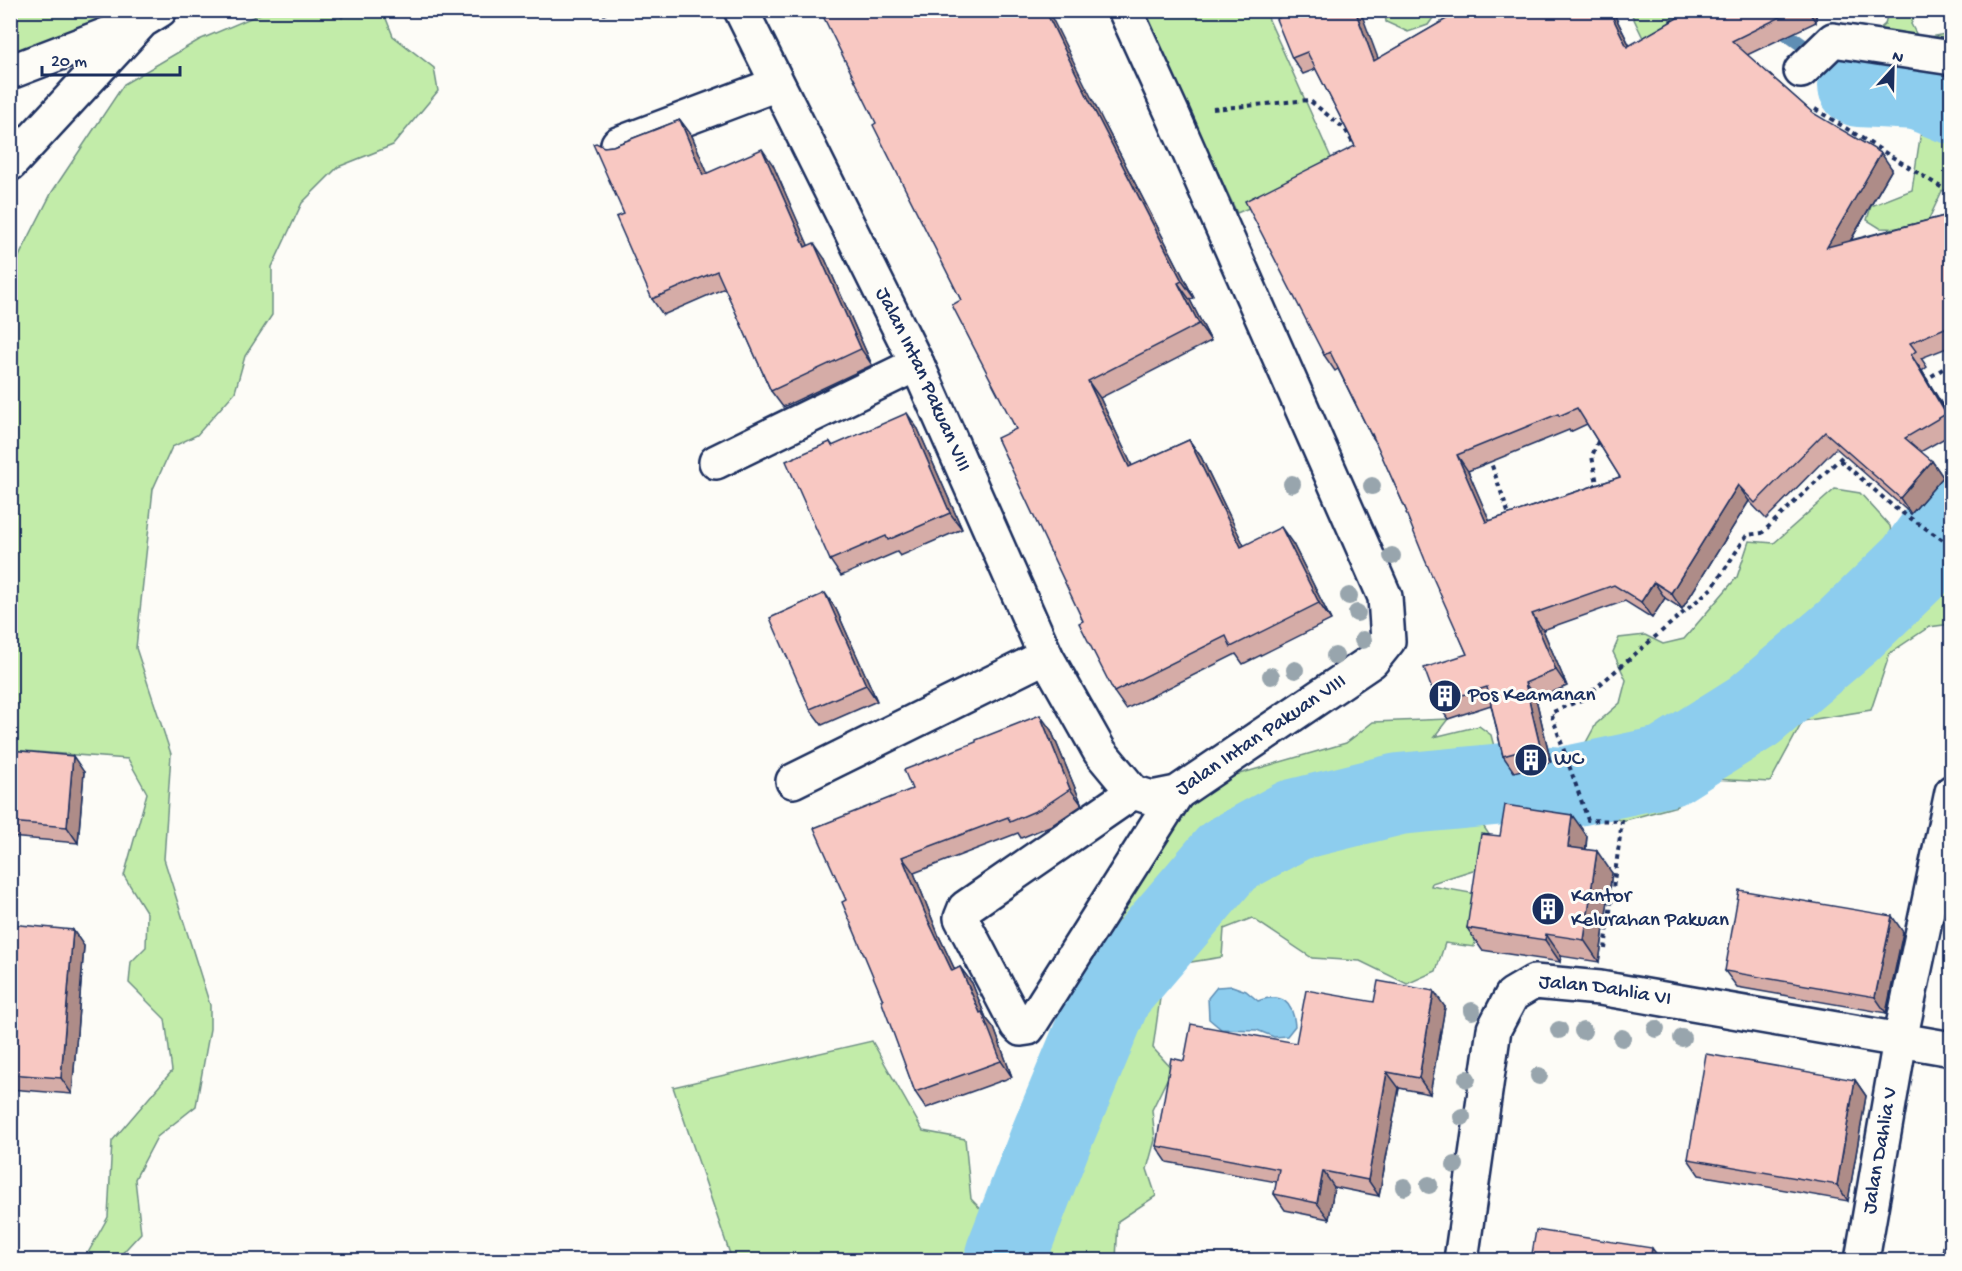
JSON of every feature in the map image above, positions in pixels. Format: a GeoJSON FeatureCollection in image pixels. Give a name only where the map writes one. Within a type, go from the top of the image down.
{"type":"FeatureCollection","features":[{"type":"Feature","properties":{"kind":"street","name":"Jalan Intan Pakuan VIII"},"geometry":{"type":"LineString","coordinates":[[741,10],[917,364],[1046,656],[1100,752],[1133,792],[1152,798],[1177,793],[1372,661],[1388,641],[1384,597],[1125,10]]}},
{"type":"Feature","properties":{"kind":"street"},"geometry":{"type":"LineString","coordinates":[[10,72],[151,16]]}},
{"type":"Feature","properties":{"kind":"street"},"geometry":{"type":"LineString","coordinates":[[10,164],[151,16]]}},
{"type":"Feature","properties":{"kind":"street"},"geometry":{"type":"LineString","coordinates":[[1801,71],[1833,40],[1952,58]]}},
{"type":"Feature","properties":{"kind":"street"},"geometry":{"type":"LineString","coordinates":[[618,144],[777,84]]}},
{"type":"Feature","properties":{"kind":"street"},"geometry":{"type":"LineString","coordinates":[[716,462],[917,364]]}},
{"type":"Feature","properties":{"kind":"street"},"geometry":{"type":"LineString","coordinates":[[793,781],[1046,656]]}},
{"type":"Feature","properties":{"kind":"street"},"geometry":{"type":"LineString","coordinates":[[1133,792],[965,908],[963,912],[961,918],[1021,1029],[1028,1028],[1177,793]]}},
{"type":"Feature","properties":{"kind":"street","name":"Jalan Dahlia V"},"geometry":{"type":"LineString","coordinates":[[1862,1260],[1900,1040],[1952,792]]}},
{"type":"Feature","properties":{"kind":"street","name":"Jalan Dahlia VI"},"geometry":{"type":"LineString","coordinates":[[1461,1260],[1494,1029],[1512,995],[1534,982],[1600,988],[1952,1049]]}},
{"type":"Feature","properties":{"kind":"path"},"geometry":{"type":"LineString","coordinates":[[1670,10],[1675,32]]}},
{"type":"Feature","properties":{"kind":"path"},"geometry":{"type":"LineString","coordinates":[[1172,113],[1309,100],[1345,129],[1361,157]]}},
{"type":"Feature","properties":{"kind":"path"},"geometry":{"type":"LineString","coordinates":[[1810,106],[1952,194]]}},
{"type":"Feature","properties":{"kind":"path"},"geometry":{"type":"LineString","coordinates":[[1920,384],[1952,363]]}},
{"type":"Feature","properties":{"kind":"path"},"geometry":{"type":"LineString","coordinates":[[1587,489],[1598,484],[1592,456],[1603,431]]}},
{"type":"Feature","properties":{"kind":"path"},"geometry":{"type":"LineString","coordinates":[[1486,448],[1513,525]]}},
{"type":"Feature","properties":{"kind":"path"},"geometry":{"type":"LineString","coordinates":[[1600,988],[1622,821],[1588,820],[1551,713],[1583,699],[1713,587],[1747,535],[1762,533],[1848,451]]}},
{"type":"Feature","properties":{"kind":"path"},"geometry":{"type":"LineString","coordinates":[[1840,460],[1895,508],[1951,546]]}},
{"type":"Feature","properties":{"kind":"green space"},"geometry":{"type":"Polygon","coordinates":[[[1385,10],[1438,11],[1428,25],[1408,32],[1386,22],[1385,10]]]}},
{"type":"Feature","properties":{"kind":"green space"},"geometry":{"type":"Polygon","coordinates":[[[11,11],[122,11],[96,42],[11,83],[11,11]]]}},
{"type":"Feature","properties":{"kind":"green space"},"geometry":{"type":"Polygon","coordinates":[[[267,11],[336,11],[342,18],[347,11],[383,11],[393,36],[434,68],[438,91],[393,145],[338,167],[302,203],[272,267],[272,315],[245,356],[235,392],[197,435],[172,447],[153,489],[136,648],[171,754],[164,859],[210,1005],[210,1029],[196,1106],[157,1137],[135,1179],[141,1233],[116,1260],[84,1260],[108,1217],[112,1141],[172,1071],[165,1019],[129,983],[131,962],[146,947],[147,913],[124,876],[147,793],[128,759],[11,750],[10,274],[52,192],[124,84],[199,40],[267,11]]]}},
{"type":"Feature","properties":{"kind":"green space"},"geometry":{"type":"Polygon","coordinates":[[[1143,11],[1265,11],[1337,171],[1237,213],[1143,11]]]}},
{"type":"Feature","properties":{"kind":"green space"},"geometry":{"type":"Polygon","coordinates":[[[1630,11],[1710,11],[1646,44],[1630,11]]]}},
{"type":"Feature","properties":{"kind":"green space"},"geometry":{"type":"Polygon","coordinates":[[[1888,11],[1917,11],[1911,24],[1919,39],[1951,33],[1951,187],[1942,191],[1927,223],[1912,229],[1880,228],[1867,220],[1871,206],[1912,190],[1921,131],[1905,107],[1864,95],[1846,70],[1849,56],[1885,24],[1888,11]]]}},
{"type":"Feature","properties":{"kind":"green space"},"geometry":{"type":"Polygon","coordinates":[[[1835,489],[1860,493],[1890,526],[1893,544],[1880,576],[1887,583],[1904,588],[1935,558],[1950,554],[1951,624],[1929,627],[1890,653],[1871,710],[1803,721],[1770,782],[1710,779],[1677,806],[1622,821],[1592,810],[1576,775],[1577,759],[1596,724],[1620,703],[1626,680],[1613,652],[1619,638],[1645,635],[1663,644],[1684,639],[1737,577],[1749,541],[1774,543],[1835,489]]]}},
{"type":"Feature","properties":{"kind":"green space"},"geometry":{"type":"Polygon","coordinates":[[[1448,719],[1434,737],[1479,726],[1491,735],[1504,784],[1478,802],[1478,818],[1494,842],[1479,868],[1432,883],[1431,886],[1482,895],[1474,947],[1445,943],[1436,971],[1407,984],[1360,961],[1312,958],[1252,918],[1224,929],[1222,957],[1173,965],[1163,977],[1153,1048],[1172,1069],[1152,1110],[1155,1140],[1147,1169],[1156,1196],[1118,1221],[1116,1260],[732,1260],[673,1087],[872,1041],[923,1131],[965,1139],[971,1199],[1000,1229],[1017,1182],[1046,1143],[1037,1071],[1061,1013],[1070,960],[1120,857],[1208,783],[1346,743],[1373,722],[1448,719]]]}},
{"type":"Feature","properties":{"kind":"water"},"geometry":{"type":"Polygon","coordinates":[[[1232,986],[1246,991],[1258,1001],[1274,998],[1285,1001],[1292,1011],[1295,1026],[1287,1036],[1274,1037],[1257,1030],[1221,1029],[1209,1019],[1208,998],[1217,987],[1232,986]]]}},
{"type":"Feature","properties":{"kind":"building"},"geometry":{"type":"Polygon","coordinates":[[[820,10],[1045,10],[1182,281],[1178,283],[1199,324],[1088,381],[1129,467],[1189,440],[1241,547],[1281,527],[1319,603],[1231,647],[1226,636],[1114,692],[1079,623],[1083,621],[997,438],[1016,429],[952,305],[961,300],[873,125],[876,123],[820,10]]]}},
{"type":"Feature","properties":{"kind":"building"},"geometry":{"type":"Polygon","coordinates":[[[1297,10],[1355,10],[1374,61],[1462,10],[1609,10],[1627,47],[1691,10],[1795,10],[1732,41],[1813,113],[1881,153],[1827,247],[1952,214],[1952,325],[1910,343],[1916,351],[1911,355],[1946,414],[1905,438],[1932,461],[1900,498],[1825,432],[1755,503],[1738,485],[1671,593],[1654,582],[1641,602],[1614,585],[1532,614],[1556,670],[1525,683],[1540,746],[1503,756],[1487,687],[1437,703],[1424,668],[1467,654],[1372,434],[1330,352],[1324,355],[1245,201],[1355,146],[1307,52],[1292,58],[1276,19],[1297,10]],[[1577,408],[1457,455],[1486,522],[1620,477],[1577,408]]]}},
{"type":"Feature","properties":{"kind":"building"},"geometry":{"type":"Polygon","coordinates":[[[680,120],[703,175],[762,149],[805,247],[814,243],[861,349],[771,391],[717,271],[652,299],[616,217],[624,214],[593,144],[604,147],[613,146],[680,120]]]}},
{"type":"Feature","properties":{"kind":"building"},"geometry":{"type":"Polygon","coordinates":[[[907,413],[950,513],[888,540],[886,536],[830,560],[786,461],[830,442],[832,446],[907,413]]]}},
{"type":"Feature","properties":{"kind":"building"},"geometry":{"type":"Polygon","coordinates":[[[825,593],[866,685],[810,709],[770,618],[825,593]]]}},
{"type":"Feature","properties":{"kind":"building"},"geometry":{"type":"Polygon","coordinates":[[[1040,715],[1070,789],[1040,809],[1010,822],[1008,817],[902,857],[952,971],[960,967],[980,1013],[982,1012],[1001,1061],[915,1092],[881,1000],[883,1000],[842,902],[846,900],[814,828],[912,789],[904,770],[1040,715]]]}},
{"type":"Feature","properties":{"kind":"building"},"geometry":{"type":"Polygon","coordinates":[[[10,750],[73,756],[67,827],[10,822],[10,750]]]}},
{"type":"Feature","properties":{"kind":"building"},"geometry":{"type":"Polygon","coordinates":[[[1505,805],[1572,815],[1568,847],[1597,851],[1584,940],[1546,934],[1545,940],[1467,928],[1481,834],[1500,836],[1505,805]]]}},
{"type":"Feature","properties":{"kind":"building"},"geometry":{"type":"Polygon","coordinates":[[[1739,890],[1892,916],[1875,997],[1725,971],[1739,890]]]}},
{"type":"Feature","properties":{"kind":"building"},"geometry":{"type":"Polygon","coordinates":[[[10,924],[73,930],[61,1078],[10,1074],[10,924]]]}},
{"type":"Feature","properties":{"kind":"building"},"geometry":{"type":"Polygon","coordinates":[[[1378,981],[1434,991],[1419,1078],[1387,1072],[1368,1180],[1323,1171],[1317,1203],[1274,1194],[1279,1169],[1156,1146],[1171,1058],[1184,1061],[1191,1024],[1296,1043],[1306,990],[1374,1002],[1378,981]]]}},
{"type":"Feature","properties":{"kind":"building"},"geometry":{"type":"Polygon","coordinates":[[[1706,1054],[1855,1080],[1837,1185],[1688,1159],[1706,1054]]]}},
{"type":"Feature","properties":{"kind":"building"},"geometry":{"type":"Polygon","coordinates":[[[1947,1222],[1952,1223],[1952,1260],[1941,1260],[1947,1222]]]}},
{"type":"Feature","properties":{"kind":"building"},"geometry":{"type":"Polygon","coordinates":[[[1536,1230],[1652,1248],[1650,1260],[1531,1260],[1536,1230]]]}},
{"type":"Feature","properties":{"kind":"waterway"},"geometry":{"type":"LineString","coordinates":[[1766,10],[1770,22],[1859,86]]}},
{"type":"Feature","properties":{"kind":"waterway"},"geometry":{"type":"LineString","coordinates":[[1859,86],[1918,89],[1952,103]]}},
{"type":"Feature","properties":{"kind":"waterway"},"geometry":{"type":"LineString","coordinates":[[1006,1260],[1052,1136],[1112,992],[1228,856],[1294,820],[1399,794],[1504,784],[1563,788],[1667,766],[1754,711],[1848,631],[1916,565],[1952,515]]}},
{"type":"Feature","properties":{"kind":"place","name":"Pos Keamanan"},"geometry":{"type":"Point","coordinates":[1445,696]}},
{"type":"Feature","properties":{"kind":"place","name":"WC"},"geometry":{"type":"Point","coordinates":[1531,760]}},
{"type":"Feature","properties":{"kind":"place","name":"Kantor Kelurahan Pakuan"},"geometry":{"type":"Point","coordinates":[1548,909]}}]}
